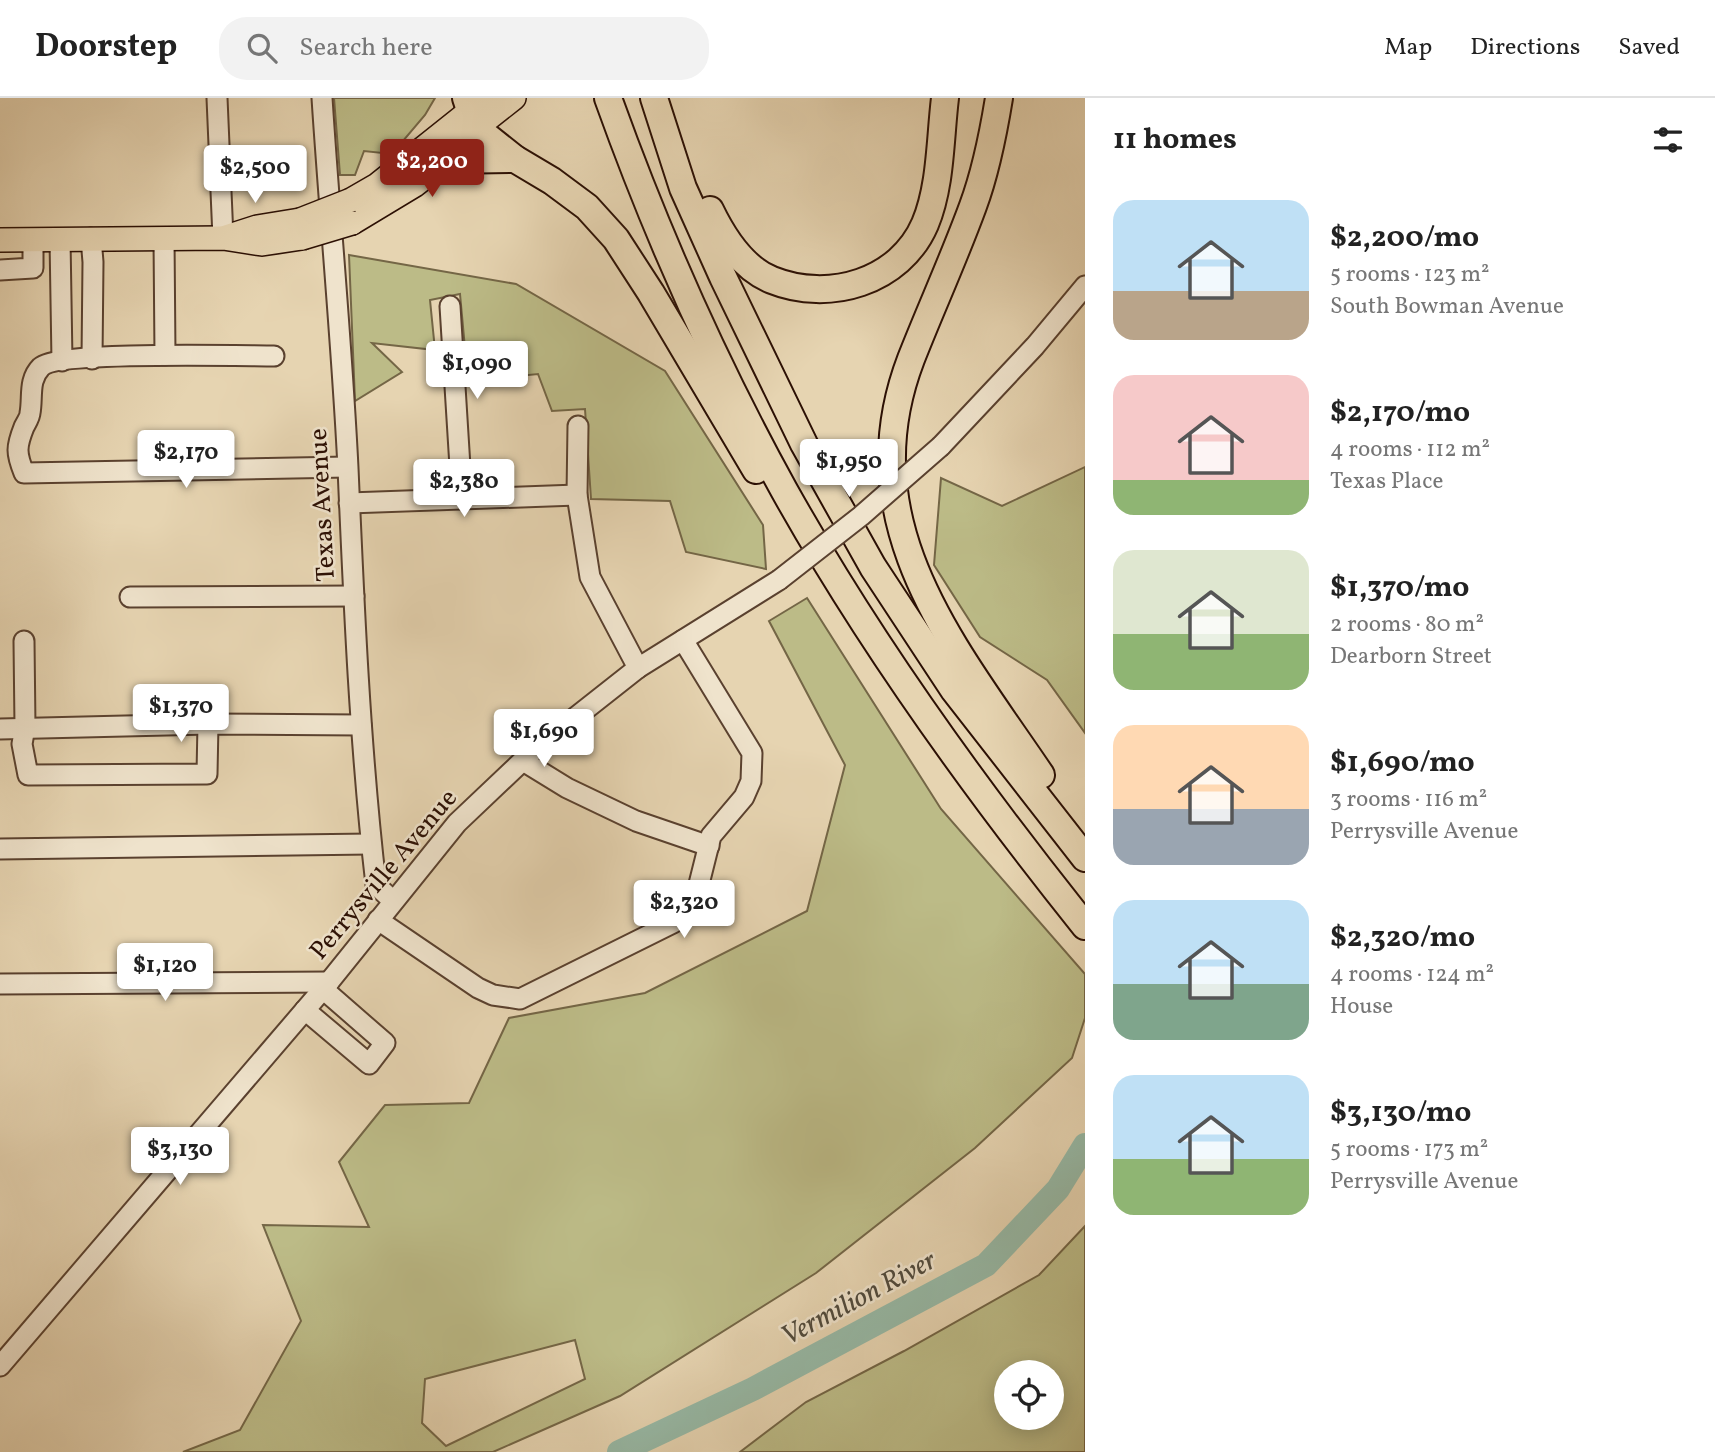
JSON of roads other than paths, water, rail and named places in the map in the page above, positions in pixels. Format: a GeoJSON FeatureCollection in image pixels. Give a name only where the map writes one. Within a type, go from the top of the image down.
{"type":"FeatureCollection","features":[{"type":"Feature","properties":{"kind":"highway"},"geometry":{"type":"LineString","coordinates":[[608,98],[636,175],[712,348],[784,490],[871,633],[1016,841],[1085,926]]}},
{"type":"Feature","properties":{"kind":"highway"},"geometry":{"type":"LineString","coordinates":[[654,98],[723,238],[747,263],[770,279],[802,288],[833,290],[860,284],[889,269],[908,251],[925,225],[934,196],[945,98]]}},
{"type":"Feature","properties":{"kind":"highway"},"geometry":{"type":"LineString","coordinates":[[654,98],[682,188],[723,277],[804,444],[873,567],[954,691],[1085,844]]}},
{"type":"Feature","properties":{"kind":"highway"},"geometry":{"type":"LineString","coordinates":[[999,98],[993,139],[974,204],[907,372],[895,415],[891,474],[899,523],[918,579],[955,647],[1085,858]]}},
{"type":"Feature","properties":{"kind":"highway"},"geometry":{"type":"LineString","coordinates":[[475,109],[516,159],[587,207],[616,239],[658,304],[857,639],[899,701],[978,804],[1016,841]]}},
{"type":"Feature","properties":{"kind":"highway"},"geometry":{"type":"LineString","coordinates":[[447,160],[516,159]]}},
{"type":"Feature","properties":{"kind":"main road"},"geometry":{"type":"LineString","coordinates":[[0,240],[223,238],[262,244],[301,229],[377,185],[475,109],[514,98]]}},
{"type":"Feature","properties":{"kind":"main road"},"geometry":{"type":"LineString","coordinates":[[301,229],[352,223],[415,185],[447,160],[475,109]]}},
{"type":"Feature","properties":{"kind":"street"},"geometry":{"type":"LineString","coordinates":[[217,98],[223,238]]}},
{"type":"Feature","properties":{"kind":"street","name":"Texas Avenue"},"geometry":{"type":"LineString","coordinates":[[322,98],[348,467],[361,725],[371,844],[376,886],[393,901]]}},
{"type":"Feature","properties":{"kind":"street"},"geometry":{"type":"LineString","coordinates":[[90,238],[93,262],[92,359]]}},
{"type":"Feature","properties":{"kind":"street"},"geometry":{"type":"LineString","coordinates":[[164,238],[165,355]]}},
{"type":"Feature","properties":{"kind":"street"},"geometry":{"type":"LineString","coordinates":[[0,270],[33,268],[33,239]]}},
{"type":"Feature","properties":{"kind":"street"},"geometry":{"type":"LineString","coordinates":[[60,239],[62,361]]}},
{"type":"Feature","properties":{"kind":"street","name":"Perrysville Avenue"},"geometry":{"type":"LineString","coordinates":[[0,1366],[326,986],[457,822],[523,761],[638,668],[779,580],[860,516],[941,446],[1035,346],[1085,286]]}},
{"type":"Feature","properties":{"kind":"street"},"geometry":{"type":"LineString","coordinates":[[450,306],[462,499]]}},
{"type":"Feature","properties":{"kind":"street"},"geometry":{"type":"LineString","coordinates":[[274,356],[165,355],[62,361],[43,365],[34,375],[30,413],[18,443],[17,453],[24,473],[348,467]]}},
{"type":"Feature","properties":{"kind":"street"},"geometry":{"type":"LineString","coordinates":[[578,426],[577,495],[590,577],[638,668]]}},
{"type":"Feature","properties":{"kind":"street"},"geometry":{"type":"LineString","coordinates":[[349,503],[577,495]]}},
{"type":"Feature","properties":{"kind":"street"},"geometry":{"type":"LineString","coordinates":[[130,597],[354,596]]}},
{"type":"Feature","properties":{"kind":"street"},"geometry":{"type":"LineString","coordinates":[[378,920],[478,988],[493,995],[520,999],[680,918],[695,900],[711,836],[744,797],[751,780],[752,753],[682,640]]}},
{"type":"Feature","properties":{"kind":"street"},"geometry":{"type":"LineString","coordinates":[[24,641],[25,727],[22,744],[29,775],[207,774],[208,724]]}},
{"type":"Feature","properties":{"kind":"street"},"geometry":{"type":"LineString","coordinates":[[0,729],[208,724],[361,725]]}},
{"type":"Feature","properties":{"kind":"street"},"geometry":{"type":"LineString","coordinates":[[523,761],[567,788],[636,821],[709,846]]}},
{"type":"Feature","properties":{"kind":"street"},"geometry":{"type":"LineString","coordinates":[[0,849],[371,844]]}},
{"type":"Feature","properties":{"kind":"street"},"geometry":{"type":"LineString","coordinates":[[0,984],[326,986],[385,1043],[369,1064],[305,1010]]}},
{"type":"Feature","properties":{"kind":"waterway","name":"Vermilion River"},"geometry":{"type":"LineString","coordinates":[[619,1452],[753,1389],[986,1265],[1058,1189],[1085,1145]]}}]}
